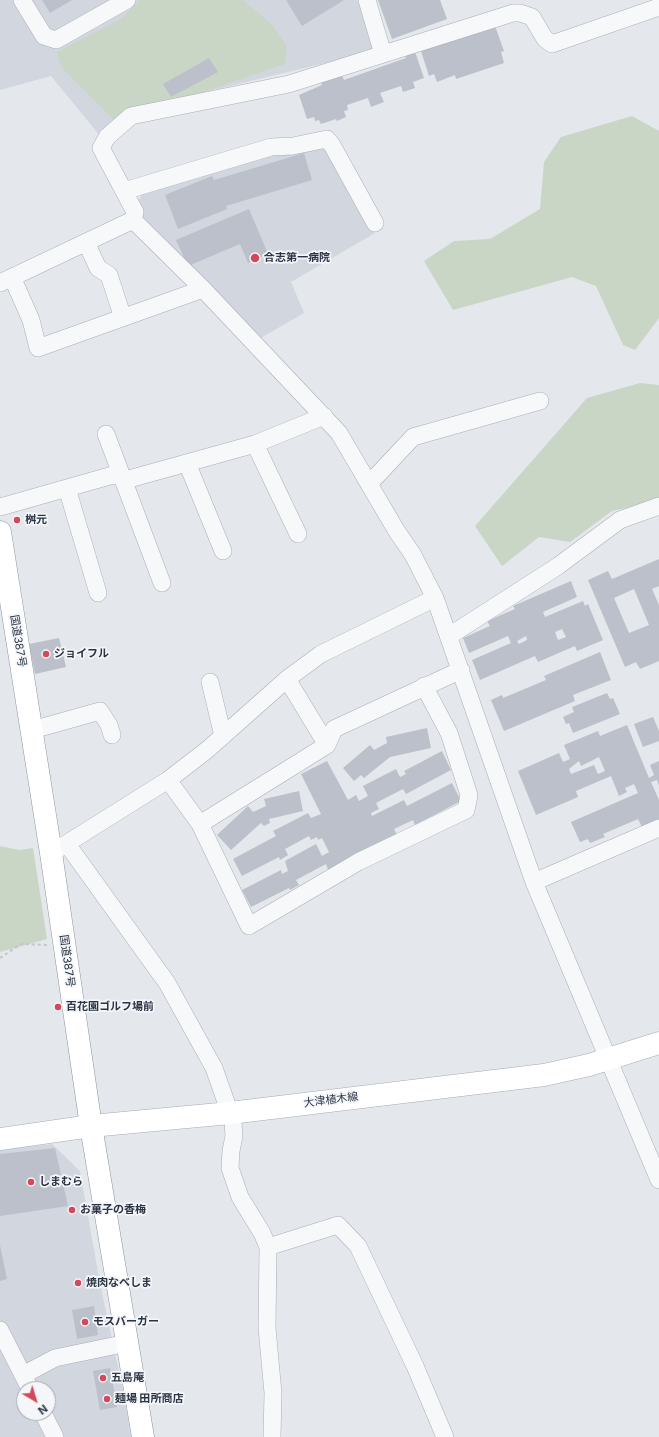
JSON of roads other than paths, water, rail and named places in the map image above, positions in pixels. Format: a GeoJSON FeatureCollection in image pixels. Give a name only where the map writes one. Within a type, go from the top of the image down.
{"type":"FeatureCollection","features":[{"type":"Feature","properties":{"kind":"main road","name":"国道387号"},"geometry":{"type":"LineString","coordinates":[[0,532],[32,730],[59,848],[65,946],[91,1126],[126,1343],[143,1437]]}},
{"type":"Feature","properties":{"kind":"main road","name":"大津植木線"},"geometry":{"type":"LineString","coordinates":[[0,1139],[91,1126],[230,1113],[537,1076],[607,1060],[659,1043]]}},
{"type":"Feature","properties":{"kind":"street"},"geometry":{"type":"LineString","coordinates":[[22,0],[44,36],[56,40],[127,0]]}},
{"type":"Feature","properties":{"kind":"street"},"geometry":{"type":"LineString","coordinates":[[367,0],[383,54]]}},
{"type":"Feature","properties":{"kind":"street"},"geometry":{"type":"LineString","coordinates":[[133,220],[135,212],[101,148],[107,137],[131,116],[289,84],[502,17],[520,13],[532,17],[548,43],[557,44],[659,7]]}},
{"type":"Feature","properties":{"kind":"street"},"geometry":{"type":"LineString","coordinates":[[124,191],[272,148],[292,146],[327,139],[332,145],[374,223]]}},
{"type":"Feature","properties":{"kind":"street"},"geometry":{"type":"LineString","coordinates":[[133,220],[6,280],[31,320],[38,348],[203,289]]}},
{"type":"Feature","properties":{"kind":"street"},"geometry":{"type":"LineString","coordinates":[[133,220],[203,289],[324,416],[339,434],[413,555],[435,598],[534,882],[607,1060],[659,1180]]}},
{"type":"Feature","properties":{"kind":"street"},"geometry":{"type":"LineString","coordinates":[[86,242],[98,268],[109,275],[123,318]]}},
{"type":"Feature","properties":{"kind":"street"},"geometry":{"type":"LineString","coordinates":[[369,484],[413,437],[540,401]]}},
{"type":"Feature","properties":{"kind":"street"},"geometry":{"type":"LineString","coordinates":[[0,507],[113,475],[129,479],[188,463],[255,444],[324,416]]}},
{"type":"Feature","properties":{"kind":"street"},"geometry":{"type":"LineString","coordinates":[[106,434],[162,583]]}},
{"type":"Feature","properties":{"kind":"street"},"geometry":{"type":"LineString","coordinates":[[255,444],[298,534]]}},
{"type":"Feature","properties":{"kind":"street"},"geometry":{"type":"LineString","coordinates":[[188,463],[223,550]]}},
{"type":"Feature","properties":{"kind":"street"},"geometry":{"type":"LineString","coordinates":[[67,488],[98,593]]}},
{"type":"Feature","properties":{"kind":"street"},"geometry":{"type":"LineString","coordinates":[[449,636],[558,566],[620,520],[659,506]]}},
{"type":"Feature","properties":{"kind":"street"},"geometry":{"type":"LineString","coordinates":[[272,1437],[274,1392],[267,1328],[268,1247],[262,1233],[240,1196],[230,1168],[234,1136],[233,1122],[214,1068],[167,983],[59,848],[168,780],[223,736],[287,679],[322,654],[435,598]]}},
{"type":"Feature","properties":{"kind":"street"},"geometry":{"type":"LineString","coordinates":[[200,824],[327,745],[334,729],[461,670]]}},
{"type":"Feature","properties":{"kind":"street"},"geometry":{"type":"LineString","coordinates":[[287,679],[327,745]]}},
{"type":"Feature","properties":{"kind":"street"},"geometry":{"type":"LineString","coordinates":[[210,682],[223,736]]}},
{"type":"Feature","properties":{"kind":"street"},"geometry":{"type":"LineString","coordinates":[[168,780],[200,824],[249,926],[358,862],[466,810],[469,795],[449,733],[424,686]]}},
{"type":"Feature","properties":{"kind":"street"},"geometry":{"type":"LineString","coordinates":[[32,730],[100,711],[109,725],[112,734]]}},
{"type":"Feature","properties":{"kind":"street"},"geometry":{"type":"LineString","coordinates":[[534,882],[659,828]]}},
{"type":"Feature","properties":{"kind":"street"},"geometry":{"type":"LineString","coordinates":[[268,1247],[338,1225],[358,1246],[415,1366],[445,1437]]}},
{"type":"Feature","properties":{"kind":"street"},"geometry":{"type":"LineString","coordinates":[[0,1330],[26,1381]]}},
{"type":"Feature","properties":{"kind":"street"},"geometry":{"type":"LineString","coordinates":[[28,1381],[55,1358],[126,1343]]}},
{"type":"Feature","properties":{"kind":"street"},"geometry":{"type":"LineString","coordinates":[[47,1421],[55,1437]]}},
{"type":"Feature","properties":{"kind":"place","name":"合志第一病院"},"geometry":{"type":"Point","coordinates":[255,258]}},
{"type":"Feature","properties":{"kind":"place","name":"桝元"},"geometry":{"type":"Point","coordinates":[17,520]}},
{"type":"Feature","properties":{"kind":"place","name":"ジョイフル"},"geometry":{"type":"Point","coordinates":[46,654]}},
{"type":"Feature","properties":{"kind":"place","name":"百花園ゴルフ場前"},"geometry":{"type":"Point","coordinates":[58,1007]}},
{"type":"Feature","properties":{"kind":"place","name":"しまむら"},"geometry":{"type":"Point","coordinates":[31,1182]}},
{"type":"Feature","properties":{"kind":"place","name":"お菓子の香梅"},"geometry":{"type":"Point","coordinates":[72,1210]}},
{"type":"Feature","properties":{"kind":"place","name":"焼肉なべしま"},"geometry":{"type":"Point","coordinates":[78,1283]}},
{"type":"Feature","properties":{"kind":"place","name":"モスバーガー"},"geometry":{"type":"Point","coordinates":[85,1322]}},
{"type":"Feature","properties":{"kind":"place","name":"五島庵"},"geometry":{"type":"Point","coordinates":[103,1378]}},
{"type":"Feature","properties":{"kind":"place","name":"麺場 田所商店"},"geometry":{"type":"Point","coordinates":[107,1399]}}]}
